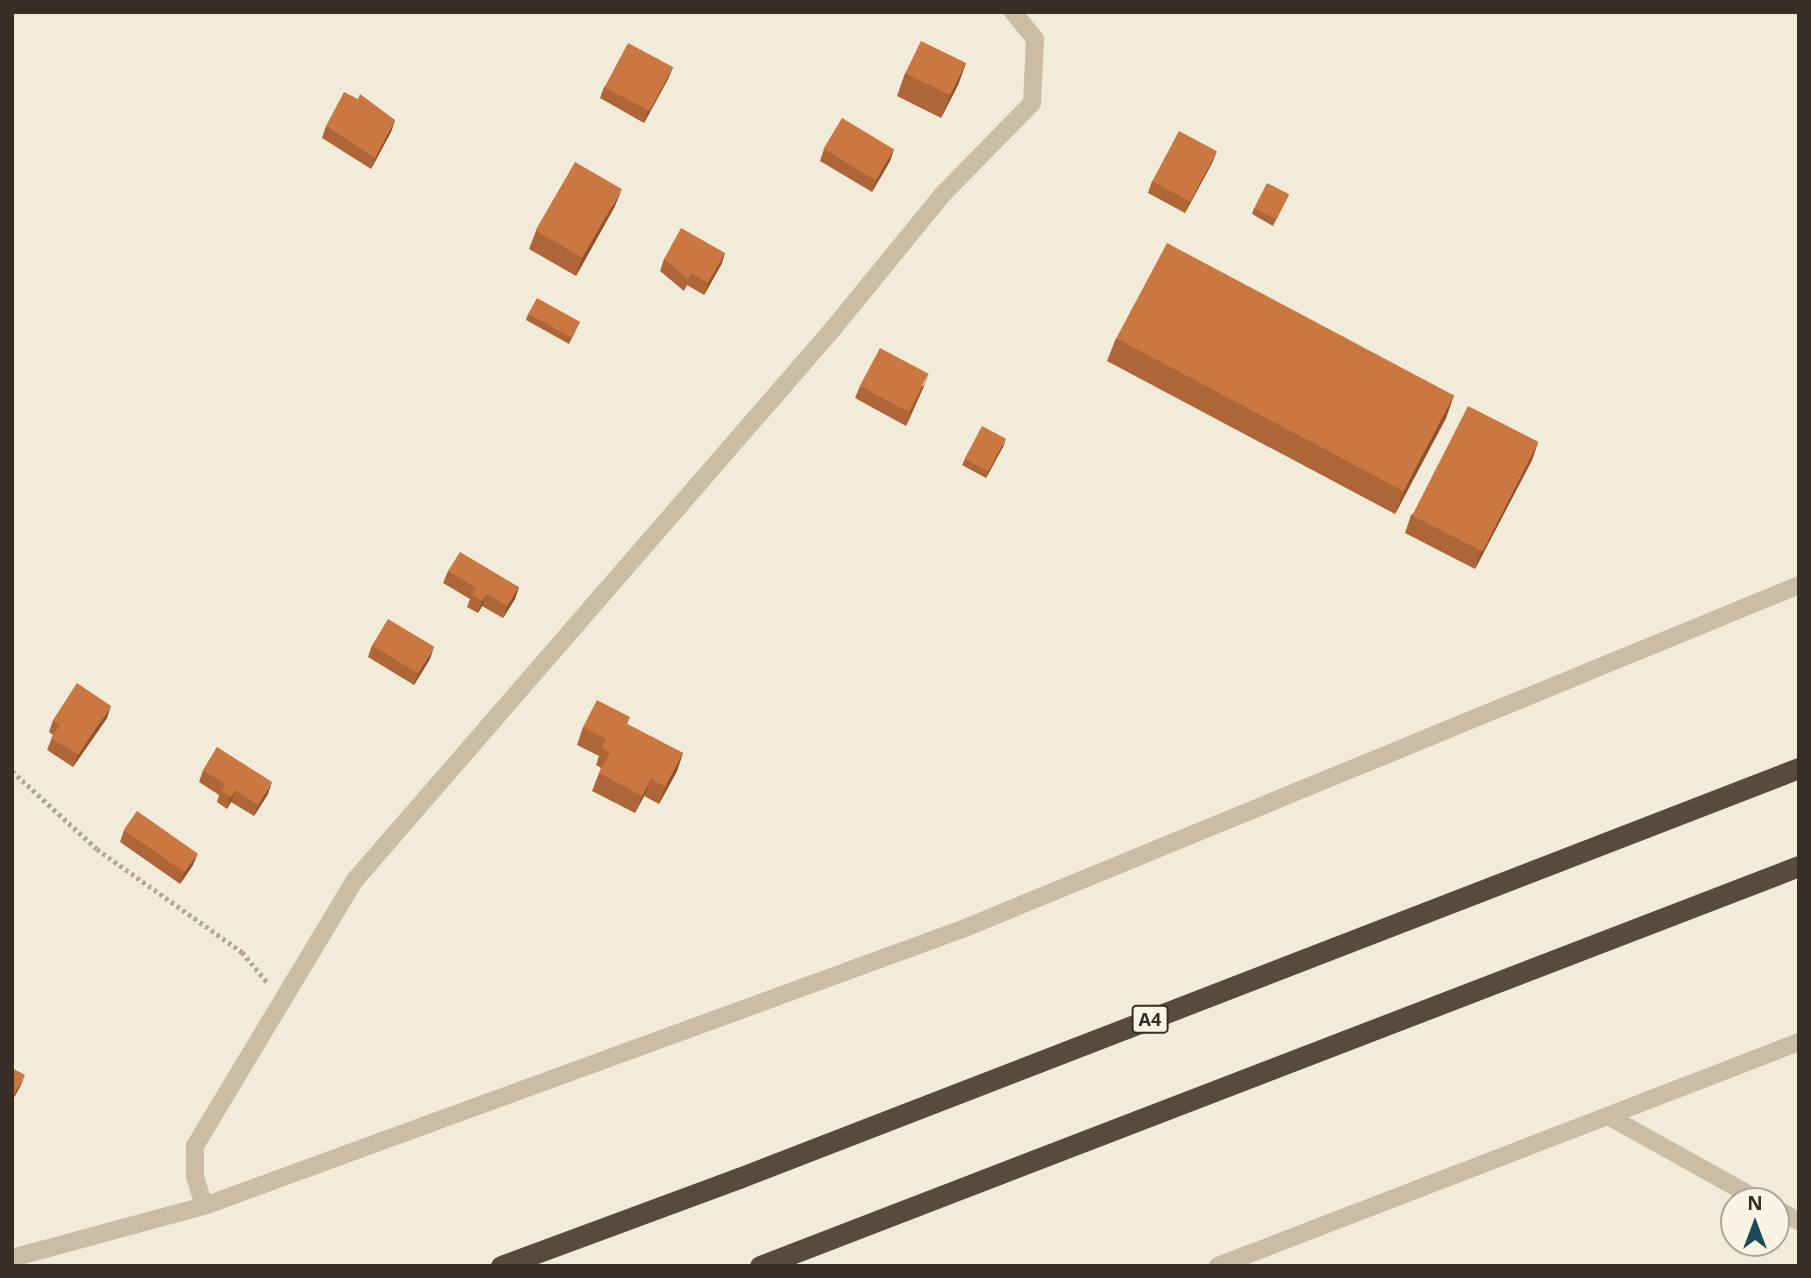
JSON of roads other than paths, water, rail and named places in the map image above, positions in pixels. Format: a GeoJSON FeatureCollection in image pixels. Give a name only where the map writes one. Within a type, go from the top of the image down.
{"type":"FeatureCollection","features":[{"type":"Feature","properties":{"kind":"highway","name":"A4"},"geometry":{"type":"LineString","coordinates":[[501,1266],[739,1178],[1799,768]]}},
{"type":"Feature","properties":{"kind":"highway"},"geometry":{"type":"LineString","coordinates":[[760,1266],[1799,866]]}},
{"type":"Feature","properties":{"kind":"street"},"geometry":{"type":"LineString","coordinates":[[204,1206],[195,1176],[195,1146],[355,880],[822,341],[942,195],[1032,103],[1035,39],[1013,12]]}},
{"type":"Feature","properties":{"kind":"street"},"geometry":{"type":"LineString","coordinates":[[12,1258],[204,1206],[960,930],[1799,585]]}},
{"type":"Feature","properties":{"kind":"street"},"geometry":{"type":"LineString","coordinates":[[1218,1266],[1799,1042]]}},
{"type":"Feature","properties":{"kind":"street"},"geometry":{"type":"LineString","coordinates":[[1608,1116],[1736,1187]]}}]}
